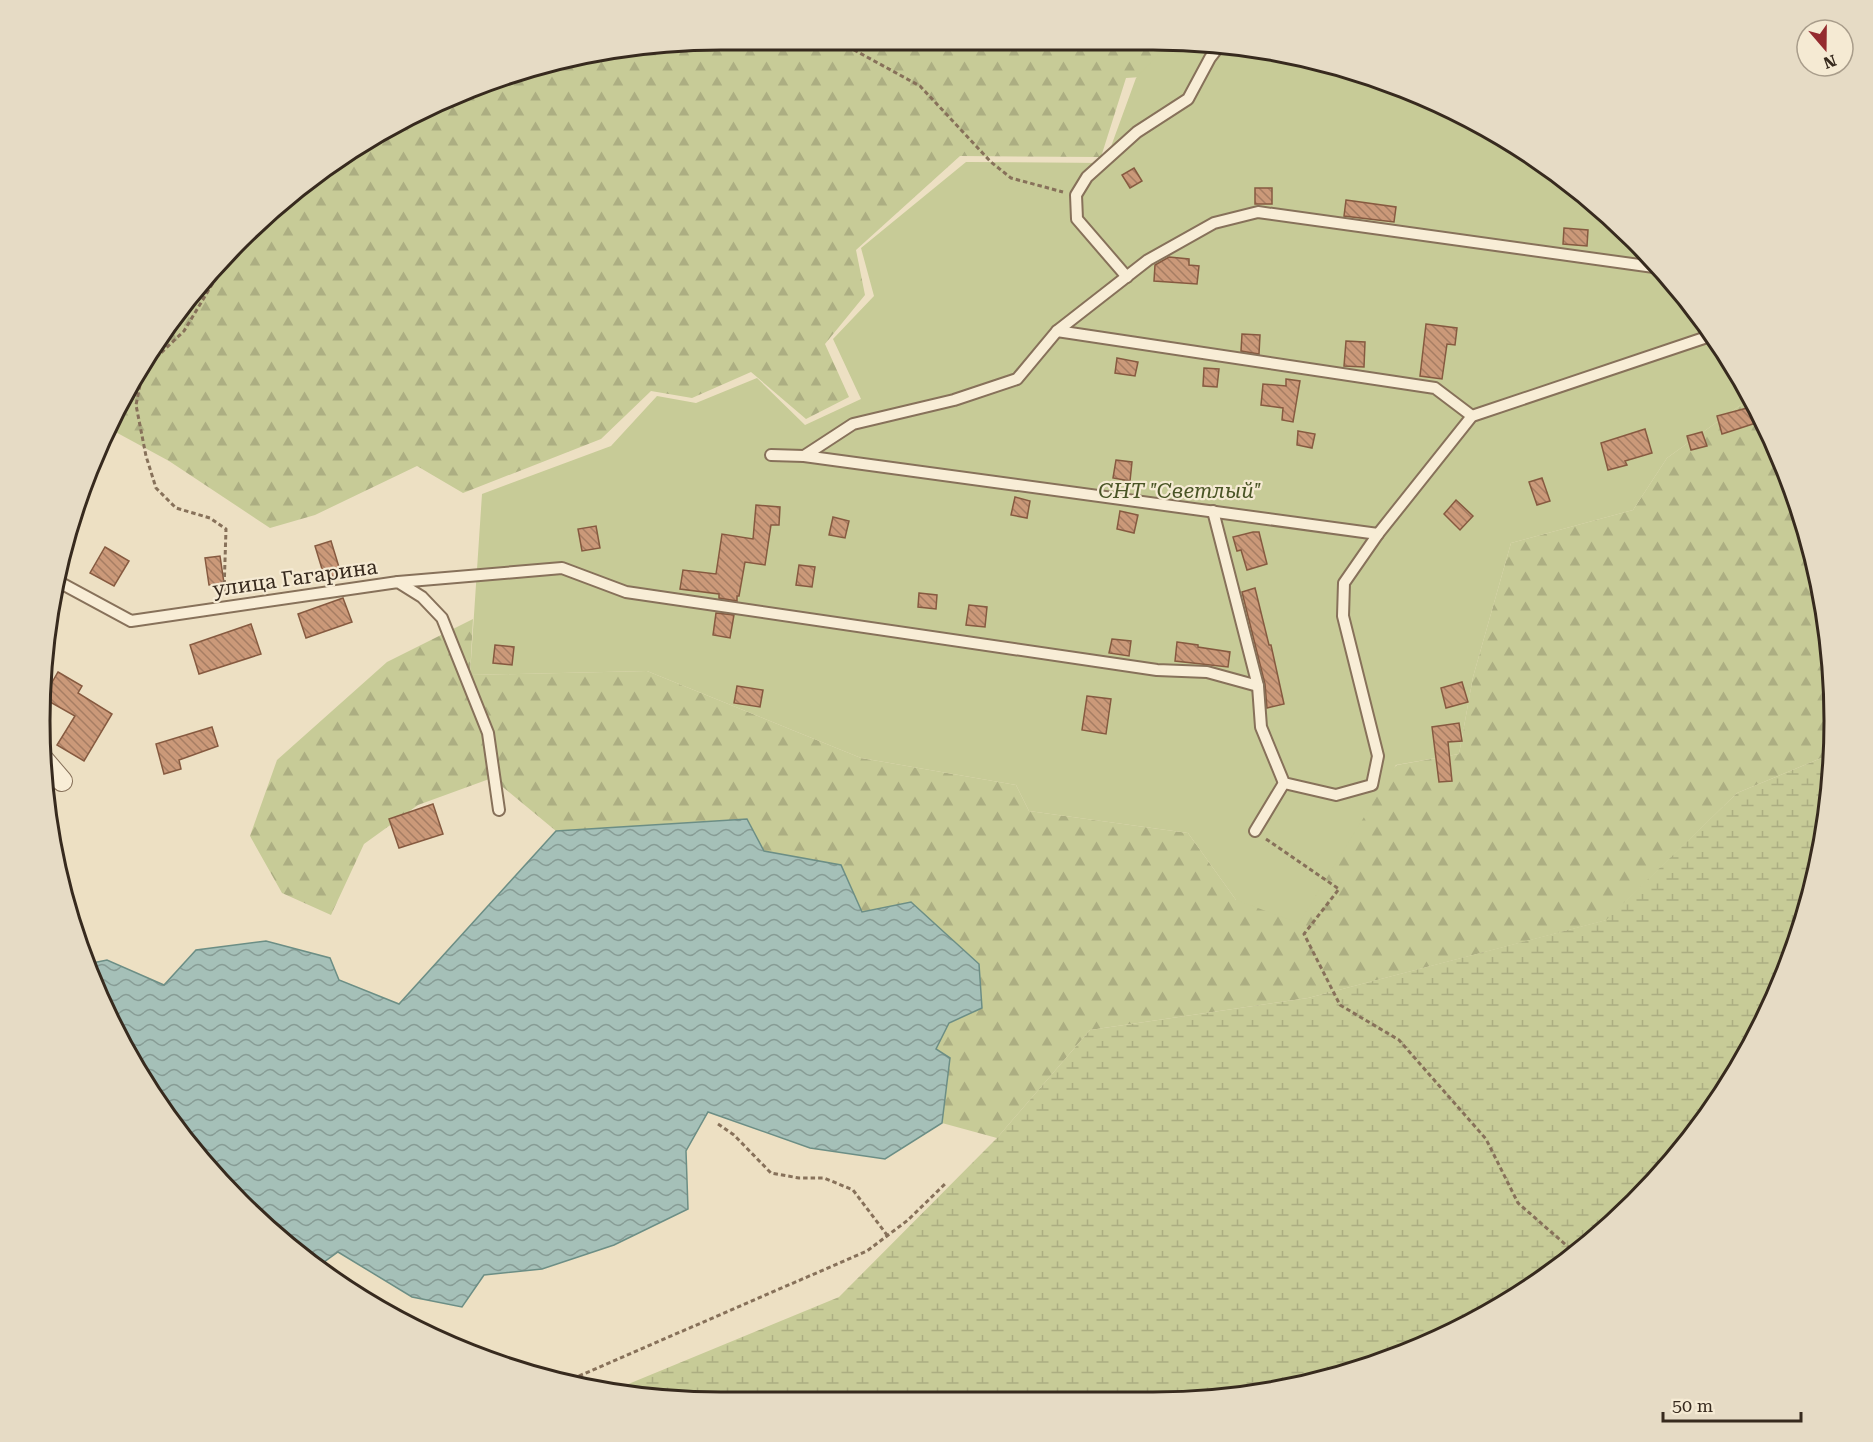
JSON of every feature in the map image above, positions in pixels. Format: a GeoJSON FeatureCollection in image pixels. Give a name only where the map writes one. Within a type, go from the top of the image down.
{"type":"FeatureCollection","features":[{"type":"Feature","properties":{"kind":"street"},"geometry":{"type":"LineString","coordinates":[[51,769],[62,781]]}},
{"type":"Feature","properties":{"kind":"lane"},"geometry":{"type":"LineString","coordinates":[[1127,277],[1077,219],[1076,195],[1087,177],[1137,132],[1188,99],[1214,53]]}},
{"type":"Feature","properties":{"kind":"lane"},"geometry":{"type":"LineString","coordinates":[[804,456],[853,424],[954,400],[1017,379],[1057,331],[1148,260],[1214,223],[1258,212],[1646,266]]}},
{"type":"Feature","properties":{"kind":"lane"},"geometry":{"type":"LineString","coordinates":[[1057,331],[1435,388],[1472,416]]}},
{"type":"Feature","properties":{"kind":"lane"},"geometry":{"type":"LineString","coordinates":[[1284,783],[1336,795],[1372,785],[1378,756],[1343,616],[1344,583],[1378,534],[1472,416],[1703,338]]}},
{"type":"Feature","properties":{"kind":"lane"},"geometry":{"type":"LineString","coordinates":[[771,455],[804,456],[1378,534]]}},
{"type":"Feature","properties":{"kind":"lane"},"geometry":{"type":"LineString","coordinates":[[1213,511],[1258,686],[1261,727],[1284,783]]}},
{"type":"Feature","properties":{"kind":"lane"},"geometry":{"type":"LineString","coordinates":[[398,582],[562,568],[626,592],[1157,670],[1207,672],[1258,686]]}},
{"type":"Feature","properties":{"kind":"lane","name":"улица Гагарина"},"geometry":{"type":"LineString","coordinates":[[63,584],[131,621],[398,582],[422,597],[442,618],[488,733],[499,810]]}},
{"type":"Feature","properties":{"kind":"lane"},"geometry":{"type":"LineString","coordinates":[[1255,831],[1284,783]]}},
{"type":"Feature","properties":{"kind":"path"},"geometry":{"type":"LineString","coordinates":[[854,50],[920,86],[991,162],[1011,178],[1076,195]]}},
{"type":"Feature","properties":{"kind":"path"},"geometry":{"type":"LineString","coordinates":[[158,356],[184,331],[214,280]]}},
{"type":"Feature","properties":{"kind":"path"},"geometry":{"type":"LineString","coordinates":[[140,383],[136,405],[146,456],[156,488],[176,508],[210,518],[226,529],[224,608]]}},
{"type":"Feature","properties":{"kind":"path"},"geometry":{"type":"LineString","coordinates":[[1255,831],[1339,889],[1304,934],[1340,1005],[1399,1040],[1486,1139],[1518,1203],[1569,1248]]}},
{"type":"Feature","properties":{"kind":"path"},"geometry":{"type":"LineString","coordinates":[[718,1124],[734,1135],[771,1173],[799,1178],[824,1178],[853,1190],[887,1235]]}},
{"type":"Feature","properties":{"kind":"path"},"geometry":{"type":"LineString","coordinates":[[577,1377],[867,1251],[908,1220],[947,1182]]}},
{"type":"Feature","properties":{"kind":"green space"},"geometry":{"type":"Polygon","coordinates":[[[721,50],[1196,51],[1213,53],[1238,71],[1126,78],[1101,157],[960,156],[856,250],[865,295],[825,344],[849,397],[806,419],[751,372],[692,398],[651,391],[601,439],[463,493],[417,466],[315,515],[270,528],[169,461],[115,432],[139,385],[163,348],[216,278],[278,216],[348,163],[385,139],[424,119],[505,85],[547,72],[633,55],[721,50]]]}},
{"type":"Feature","properties":{"kind":"green space","name":"СНТ \"Светлый\""},"geometry":{"type":"Polygon","coordinates":[[[1162,50],[1240,55],[1283,62],[1368,85],[1449,119],[1488,139],[1561,188],[1627,246],[1685,312],[1734,385],[1743,403],[1667,458],[1633,510],[1511,543],[1473,677],[1459,754],[1396,765],[1299,923],[1236,900],[1188,833],[1029,811],[1016,785],[861,758],[647,671],[470,675],[482,494],[611,446],[657,396],[696,403],[757,378],[805,425],[861,399],[833,339],[874,296],[861,248],[966,162],[1105,163],[1136,78],[1162,50]]]}},
{"type":"Feature","properties":{"kind":"green space"},"geometry":{"type":"Polygon","coordinates":[[[1743,403],[1772,464],[1788,505],[1811,590],[1822,677],[1824,721],[1822,758],[1737,793],[1607,920],[1308,998],[1090,1030],[997,1138],[942,1123],[950,1058],[936,1049],[949,1023],[982,1008],[862,912],[841,865],[764,851],[747,819],[556,831],[492,778],[418,805],[364,844],[331,915],[282,893],[250,836],[277,760],[387,662],[473,619],[470,675],[647,671],[861,758],[1016,785],[1029,811],[1188,833],[1236,900],[1397,765],[1459,754],[1473,677],[1511,543],[1633,510],[1667,458],[1743,403]]]}},
{"type":"Feature","properties":{"kind":"green space"},"geometry":{"type":"Polygon","coordinates":[[[1822,758],[1818,809],[1801,895],[1788,937],[1754,1018],[1734,1057],[1710,1094],[1657,1164],[1595,1226],[1561,1254],[1488,1303],[1409,1341],[1368,1357],[1326,1370],[1240,1387],[1152,1392],[721,1392],[677,1391],[624,1386],[839,1297],[997,1138],[1090,1030],[1308,998],[1606,920],[1737,793],[1822,758]]]}},
{"type":"Feature","properties":{"kind":"water"},"geometry":{"type":"Polygon","coordinates":[[[747,819],[764,851],[841,865],[862,912],[911,902],[979,964],[982,1008],[949,1023],[936,1049],[950,1058],[942,1123],[885,1159],[810,1148],[708,1112],[686,1151],[688,1209],[614,1245],[542,1269],[484,1275],[462,1307],[412,1297],[338,1252],[324,1262],[278,1226],[246,1196],[188,1130],[139,1057],[95,962],[107,960],[164,985],[196,950],[266,941],[330,958],[339,980],[399,1004],[556,831],[747,819]]]}},
{"type":"Feature","properties":{"kind":"building"},"geometry":{"type":"Polygon","coordinates":[[[1134,168],[1142,181],[1130,188],[1122,175],[1134,168]]]}},
{"type":"Feature","properties":{"kind":"building"},"geometry":{"type":"Polygon","coordinates":[[[1255,188],[1272,188],[1272,204],[1255,204],[1255,188]]]}},
{"type":"Feature","properties":{"kind":"building"},"geometry":{"type":"Polygon","coordinates":[[[1346,200],[1396,207],[1394,222],[1344,216],[1346,200]]]}},
{"type":"Feature","properties":{"kind":"building"},"geometry":{"type":"Polygon","coordinates":[[[1564,228],[1588,230],[1587,246],[1563,244],[1564,228]]]}},
{"type":"Feature","properties":{"kind":"building"},"geometry":{"type":"Polygon","coordinates":[[[1169,257],[1189,259],[1189,265],[1199,266],[1197,284],[1154,281],[1155,265],[1169,257]]]}},
{"type":"Feature","properties":{"kind":"building"},"geometry":{"type":"Polygon","coordinates":[[[1426,324],[1457,328],[1455,345],[1447,344],[1442,379],[1420,376],[1426,324]]]}},
{"type":"Feature","properties":{"kind":"building"},"geometry":{"type":"Polygon","coordinates":[[[1242,334],[1260,335],[1259,354],[1241,351],[1242,334]]]}},
{"type":"Feature","properties":{"kind":"building"},"geometry":{"type":"Polygon","coordinates":[[[1346,341],[1365,342],[1364,367],[1344,366],[1346,341]]]}},
{"type":"Feature","properties":{"kind":"building"},"geometry":{"type":"Polygon","coordinates":[[[1117,358],[1138,362],[1135,376],[1115,373],[1117,358]]]}},
{"type":"Feature","properties":{"kind":"building"},"geometry":{"type":"Polygon","coordinates":[[[1204,368],[1219,369],[1217,387],[1203,386],[1204,368]]]}},
{"type":"Feature","properties":{"kind":"building"},"geometry":{"type":"Polygon","coordinates":[[[1286,379],[1300,381],[1293,422],[1282,420],[1283,408],[1261,405],[1263,384],[1286,386],[1286,379]]]}},
{"type":"Feature","properties":{"kind":"building"},"geometry":{"type":"Polygon","coordinates":[[[1746,408],[1754,424],[1722,434],[1717,416],[1746,408]]]}},
{"type":"Feature","properties":{"kind":"building"},"geometry":{"type":"Polygon","coordinates":[[[1645,429],[1652,453],[1625,461],[1627,465],[1608,470],[1601,443],[1645,429]]]}},
{"type":"Feature","properties":{"kind":"building"},"geometry":{"type":"Polygon","coordinates":[[[1298,431],[1315,434],[1312,448],[1297,445],[1298,431]]]}},
{"type":"Feature","properties":{"kind":"building"},"geometry":{"type":"Polygon","coordinates":[[[1702,432],[1707,446],[1691,450],[1687,436],[1702,432]]]}},
{"type":"Feature","properties":{"kind":"building"},"geometry":{"type":"Polygon","coordinates":[[[1116,460],[1132,462],[1130,481],[1113,478],[1116,460]]]}},
{"type":"Feature","properties":{"kind":"building"},"geometry":{"type":"Polygon","coordinates":[[[1542,478],[1550,501],[1537,505],[1529,482],[1542,478]]]}},
{"type":"Feature","properties":{"kind":"building"},"geometry":{"type":"Polygon","coordinates":[[[1015,497],[1030,501],[1027,518],[1011,515],[1015,497]]]}},
{"type":"Feature","properties":{"kind":"building"},"geometry":{"type":"Polygon","coordinates":[[[1456,500],[1473,516],[1460,530],[1444,514],[1456,500]]]}},
{"type":"Feature","properties":{"kind":"building"},"geometry":{"type":"Polygon","coordinates":[[[756,505],[780,507],[779,525],[771,525],[765,565],[745,562],[737,601],[719,598],[719,594],[680,589],[683,570],[716,574],[722,534],[753,539],[756,505]]]}},
{"type":"Feature","properties":{"kind":"building"},"geometry":{"type":"Polygon","coordinates":[[[1120,511],[1138,515],[1134,533],[1117,529],[1120,511]]]}},
{"type":"Feature","properties":{"kind":"building"},"geometry":{"type":"Polygon","coordinates":[[[833,517],[849,521],[845,538],[829,535],[833,517]]]}},
{"type":"Feature","properties":{"kind":"building"},"geometry":{"type":"Polygon","coordinates":[[[596,526],[600,548],[582,551],[578,529],[596,526]]]}},
{"type":"Feature","properties":{"kind":"building"},"geometry":{"type":"Polygon","coordinates":[[[1259,532],[1267,564],[1247,570],[1241,550],[1237,551],[1233,537],[1259,532]]]}},
{"type":"Feature","properties":{"kind":"building"},"geometry":{"type":"Polygon","coordinates":[[[331,541],[342,577],[326,582],[315,546],[331,541]]]}},
{"type":"Feature","properties":{"kind":"building"},"geometry":{"type":"Polygon","coordinates":[[[105,547],[129,561],[114,586],[90,573],[105,547]]]}},
{"type":"Feature","properties":{"kind":"building"},"geometry":{"type":"Polygon","coordinates":[[[220,556],[224,583],[209,585],[205,558],[220,556]]]}},
{"type":"Feature","properties":{"kind":"building"},"geometry":{"type":"Polygon","coordinates":[[[799,565],[815,567],[812,587],[796,585],[799,565]]]}},
{"type":"Feature","properties":{"kind":"building"},"geometry":{"type":"Polygon","coordinates":[[[1255,588],[1284,704],[1267,708],[1265,684],[1242,592],[1255,588]]]}},
{"type":"Feature","properties":{"kind":"building"},"geometry":{"type":"Polygon","coordinates":[[[919,593],[937,595],[936,609],[918,607],[919,593]]]}},
{"type":"Feature","properties":{"kind":"building"},"geometry":{"type":"Polygon","coordinates":[[[343,598],[352,622],[306,638],[298,614],[343,598]]]}},
{"type":"Feature","properties":{"kind":"building"},"geometry":{"type":"Polygon","coordinates":[[[969,605],[987,607],[985,627],[966,625],[969,605]]]}},
{"type":"Feature","properties":{"kind":"building"},"geometry":{"type":"Polygon","coordinates":[[[716,613],[734,615],[730,638],[713,635],[716,613]]]}},
{"type":"Feature","properties":{"kind":"building"},"geometry":{"type":"Polygon","coordinates":[[[251,624],[261,654],[199,674],[190,645],[251,624]]]}},
{"type":"Feature","properties":{"kind":"building"},"geometry":{"type":"Polygon","coordinates":[[[1112,639],[1131,641],[1129,656],[1109,653],[1112,639]]]}},
{"type":"Feature","properties":{"kind":"building"},"geometry":{"type":"Polygon","coordinates":[[[1177,642],[1230,652],[1228,667],[1175,661],[1177,642]]]}},
{"type":"Feature","properties":{"kind":"building"},"geometry":{"type":"Polygon","coordinates":[[[495,645],[514,647],[512,665],[493,663],[495,645]]]}},
{"type":"Feature","properties":{"kind":"building"},"geometry":{"type":"Polygon","coordinates":[[[58,672],[82,686],[78,693],[112,714],[84,761],[57,745],[75,716],[50,702],[51,684],[58,672]]]}},
{"type":"Feature","properties":{"kind":"building"},"geometry":{"type":"Polygon","coordinates":[[[1462,682],[1468,702],[1446,708],[1441,688],[1462,682]]]}},
{"type":"Feature","properties":{"kind":"building"},"geometry":{"type":"Polygon","coordinates":[[[737,686],[763,690],[760,707],[734,703],[737,686]]]}},
{"type":"Feature","properties":{"kind":"building"},"geometry":{"type":"Polygon","coordinates":[[[1087,696],[1111,699],[1106,734],[1082,730],[1087,696]]]}},
{"type":"Feature","properties":{"kind":"building"},"geometry":{"type":"Polygon","coordinates":[[[1459,723],[1462,741],[1448,742],[1452,781],[1439,782],[1432,727],[1459,723]]]}},
{"type":"Feature","properties":{"kind":"building"},"geometry":{"type":"Polygon","coordinates":[[[212,727],[218,746],[179,760],[181,769],[164,774],[156,744],[212,727]]]}},
{"type":"Feature","properties":{"kind":"building"},"geometry":{"type":"Polygon","coordinates":[[[433,804],[443,834],[399,848],[389,819],[433,804]]]}}]}
